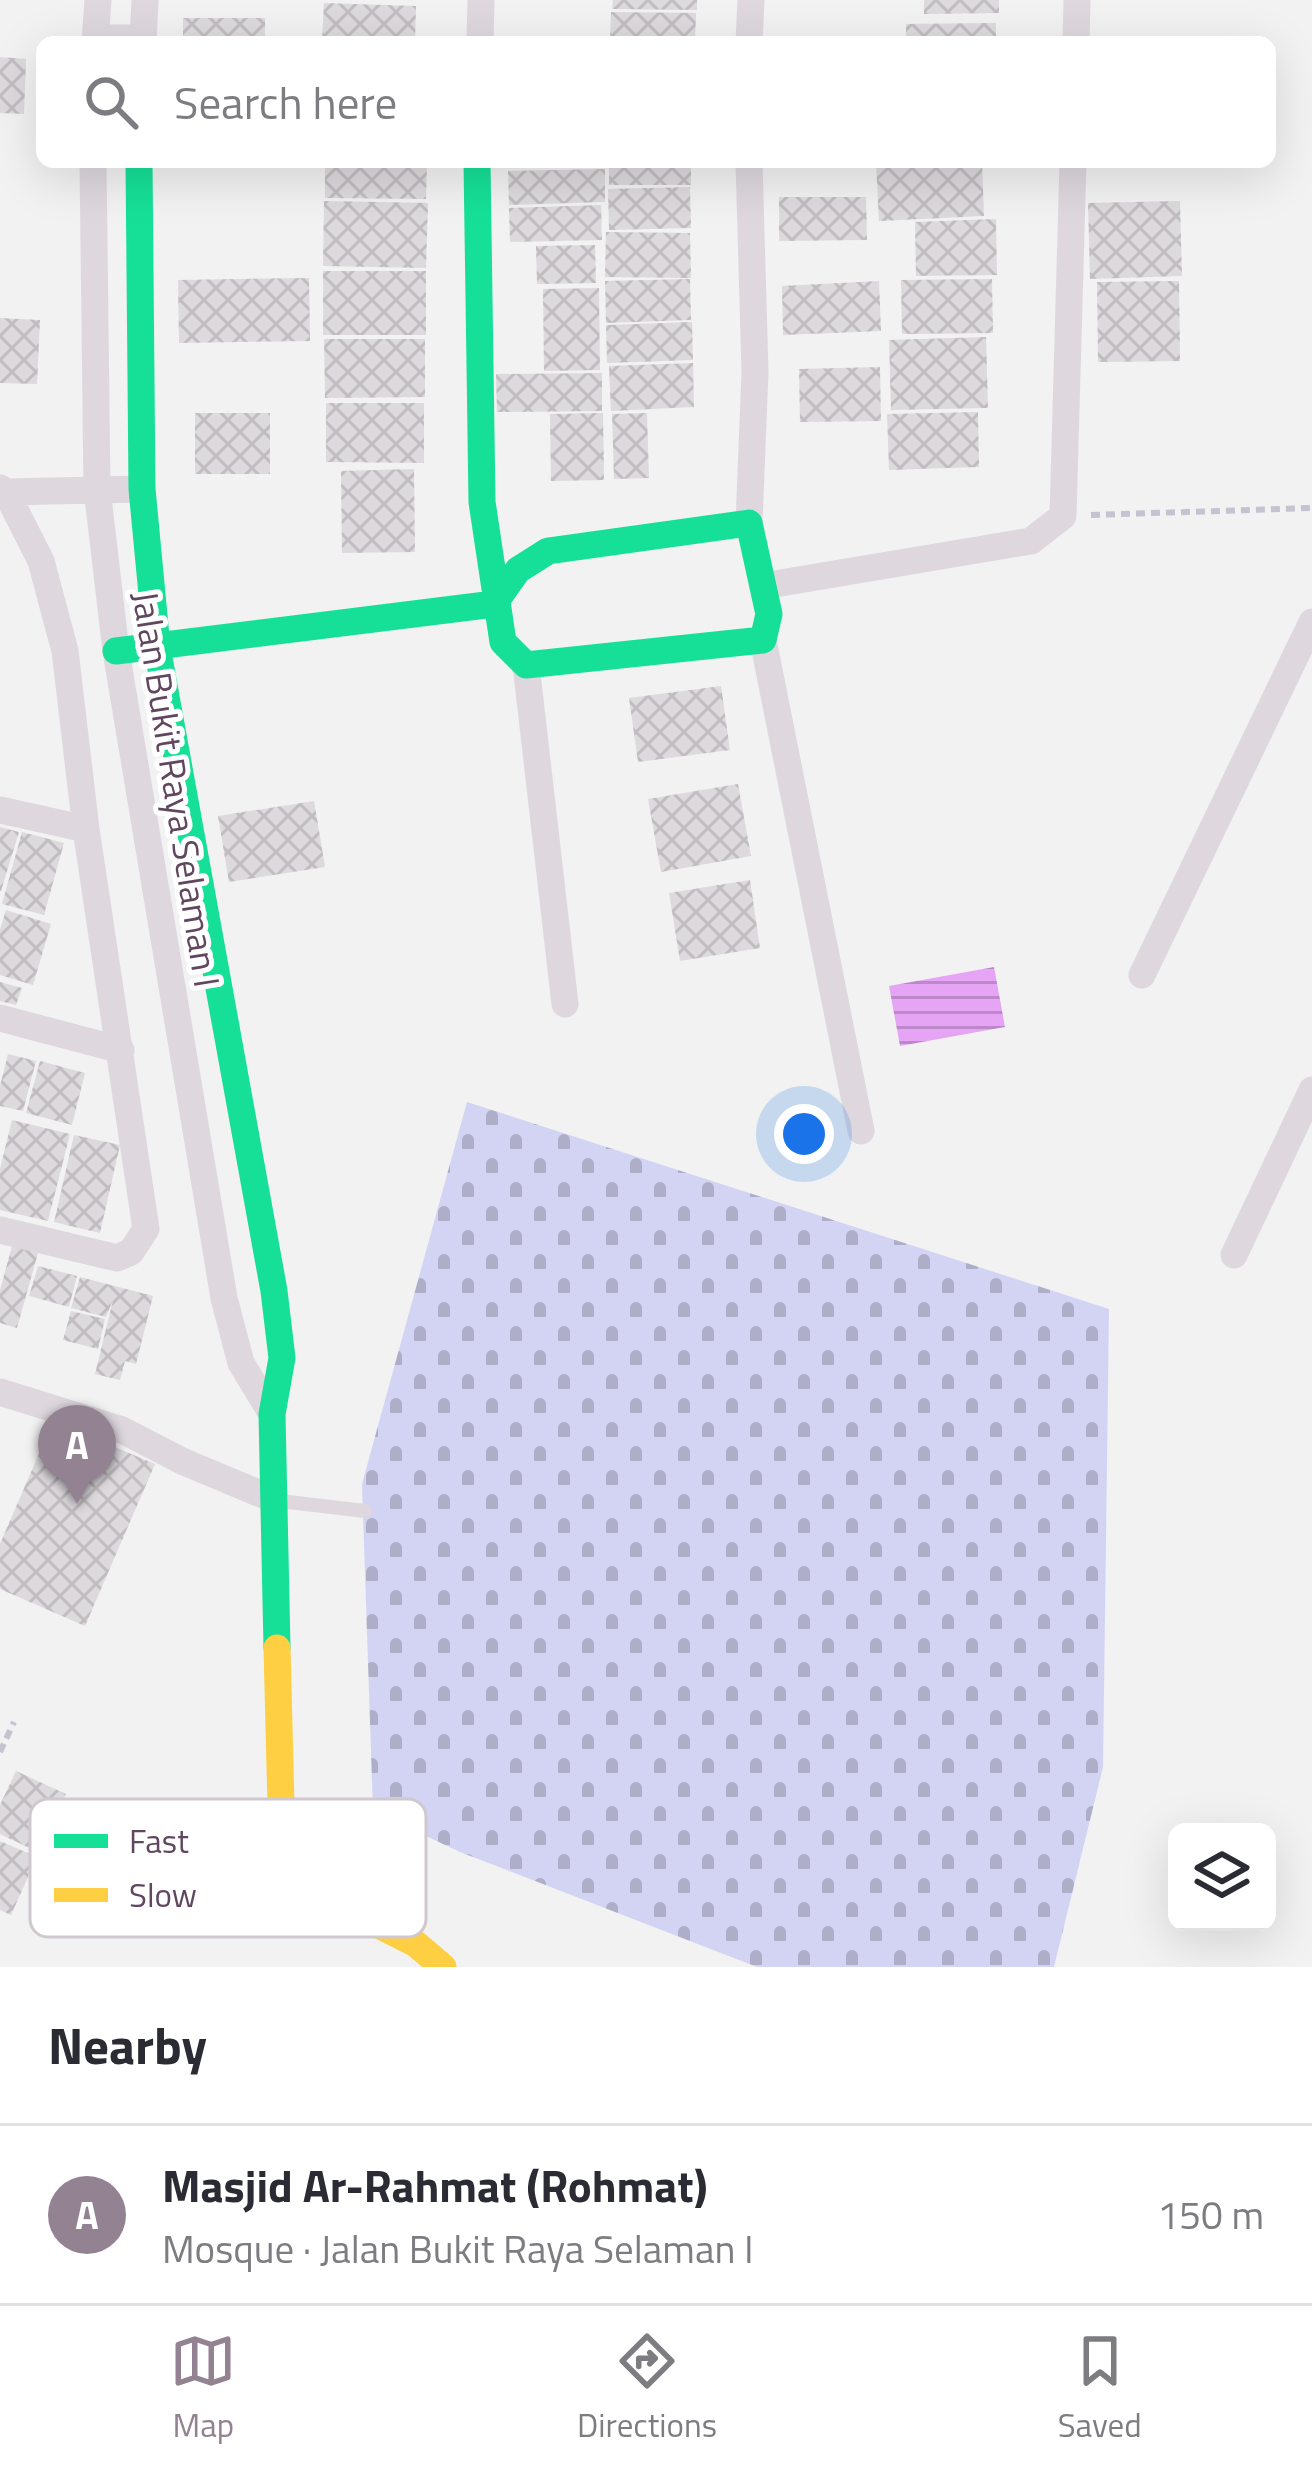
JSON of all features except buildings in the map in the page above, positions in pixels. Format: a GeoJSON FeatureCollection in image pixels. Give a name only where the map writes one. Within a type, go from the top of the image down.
{"type":"FeatureCollection","features":[{"type":"Feature","properties":{"kind":"street"},"geometry":{"type":"LineString","coordinates":[[96,36],[98,0]]}},
{"type":"Feature","properties":{"kind":"street"},"geometry":{"type":"LineString","coordinates":[[143,36],[145,0]]}},
{"type":"Feature","properties":{"kind":"street"},"geometry":{"type":"LineString","coordinates":[[480,36],[481,0]]}},
{"type":"Feature","properties":{"kind":"street"},"geometry":{"type":"LineString","coordinates":[[748,36],[751,0]]}},
{"type":"Feature","properties":{"kind":"street"},"geometry":{"type":"LineString","coordinates":[[1076,36],[1077,0]]}},
{"type":"Feature","properties":{"kind":"street","name":"Jalan Bukit Raya Selaman I"},"geometry":{"type":"LineString","coordinates":[[93,168],[97,489],[116,651],[224,1298],[242,1364],[272,1414]]}},
{"type":"Feature","properties":{"kind":"street","name":"Jalan Bukit Raya Selaman I"},"geometry":{"type":"LineString","coordinates":[[139,168],[142,489],[157,647],[274,1291],[282,1358],[272,1414],[281,1799]]}},
{"type":"Feature","properties":{"kind":"street"},"geometry":{"type":"LineString","coordinates":[[477,168],[482,502],[503,642],[526,665],[566,1004]]}},
{"type":"Feature","properties":{"kind":"street"},"geometry":{"type":"LineString","coordinates":[[748,168],[755,372],[749,523],[769,614],[763,640],[861,1131]]}},
{"type":"Feature","properties":{"kind":"street"},"geometry":{"type":"LineString","coordinates":[[763,586],[1031,541],[1063,516],[1073,168]]}},
{"type":"Feature","properties":{"kind":"street"},"geometry":{"type":"LineString","coordinates":[[0,1230],[117,1258],[131,1252],[146,1229],[86,829],[65,651],[41,561],[3,490],[142,489]]}},
{"type":"Feature","properties":{"kind":"street"},"geometry":{"type":"LineString","coordinates":[[116,651],[494,604],[518,570],[548,551],[749,523]]}},
{"type":"Feature","properties":{"kind":"street"},"geometry":{"type":"LineString","coordinates":[[1142,975],[1312,622]]}},
{"type":"Feature","properties":{"kind":"street"},"geometry":{"type":"LineString","coordinates":[[526,665],[763,640]]}},
{"type":"Feature","properties":{"kind":"street"},"geometry":{"type":"LineString","coordinates":[[0,810],[86,829]]}},
{"type":"Feature","properties":{"kind":"street"},"geometry":{"type":"LineString","coordinates":[[0,1018],[121,1050]]}},
{"type":"Feature","properties":{"kind":"street"},"geometry":{"type":"LineString","coordinates":[[1234,1255],[1312,1090]]}},
{"type":"Feature","properties":{"kind":"street"},"geometry":{"type":"LineString","coordinates":[[0,1392],[122,1430],[275,1500]]}},
{"type":"Feature","properties":{"kind":"street","name":"Jalan Bukit Raya Selaman I"},"geometry":{"type":"LineString","coordinates":[[402,1937],[443,1967]]}},
{"type":"Feature","properties":{"kind":"lane"},"geometry":{"type":"LineString","coordinates":[[275,1500],[365,1511]]}},
{"type":"Feature","properties":{"kind":"path"},"geometry":{"type":"LineString","coordinates":[[1063,516],[1312,508]]}},
{"type":"Feature","properties":{"kind":"path"},"geometry":{"type":"LineString","coordinates":[[0,1752],[14,1722]]}},
{"type":"Feature","properties":{"kind":"green space"},"geometry":{"type":"Polygon","coordinates":[[[467,1102],[1109,1309],[1103,1767],[1054,1967],[757,1967],[426,1836],[426,1799],[373,1799],[362,1484],[467,1102]]]}},
{"type":"Feature","properties":{"kind":"shaded area"},"geometry":{"type":"Polygon","coordinates":[[[994,967],[1005,1027],[900,1046],[889,986],[994,967]]]}},
{"type":"Feature","properties":{"kind":"traffic: fast"},"geometry":{"type":"LineString","coordinates":[[139,168],[142,489],[157,647],[274,1291],[282,1358],[272,1414],[277,1648]]}},
{"type":"Feature","properties":{"kind":"traffic: fast"},"geometry":{"type":"LineString","coordinates":[[477,168],[482,502],[497,600]]}},
{"type":"Feature","properties":{"kind":"traffic: fast"},"geometry":{"type":"LineString","coordinates":[[749,523],[769,614],[763,640],[526,665],[503,642],[497,600],[518,570],[548,551],[749,523]]}},
{"type":"Feature","properties":{"kind":"traffic: fast"},"geometry":{"type":"LineString","coordinates":[[116,651],[497,600]]}},
{"type":"Feature","properties":{"kind":"traffic: slow"},"geometry":{"type":"LineString","coordinates":[[277,1648],[281,1799]]}},
{"type":"Feature","properties":{"kind":"traffic: slow"},"geometry":{"type":"LineString","coordinates":[[402,1937],[443,1967]]}},
{"type":"Feature","properties":{"kind":"place","name":"Masjid Ar-Rahmat (Rohmat)"},"geometry":{"type":"Point","coordinates":[77,1504]}}]}
